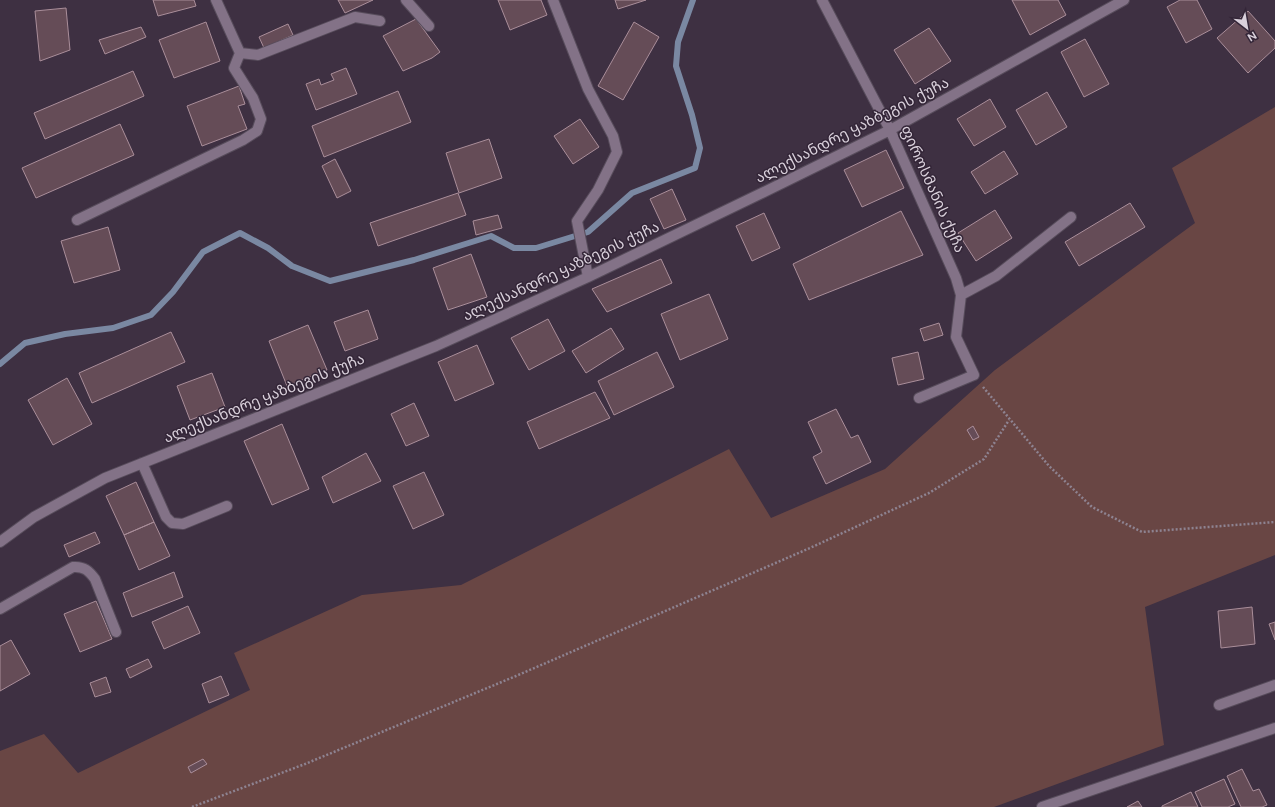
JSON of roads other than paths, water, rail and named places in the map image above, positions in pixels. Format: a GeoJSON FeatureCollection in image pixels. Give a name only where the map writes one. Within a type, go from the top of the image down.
{"type":"FeatureCollection","features":[{"type":"Feature","properties":{"kind":"street"},"geometry":{"type":"LineString","coordinates":[[77,220],[243,140],[256,131],[261,119],[253,98],[234,68],[240,53],[216,0]]}},
{"type":"Feature","properties":{"kind":"street"},"geometry":{"type":"LineString","coordinates":[[406,0],[430,26]]}},
{"type":"Feature","properties":{"kind":"street"},"geometry":{"type":"LineString","coordinates":[[553,0],[588,89],[613,136],[617,152],[598,190],[577,221],[588,276]]}},
{"type":"Feature","properties":{"kind":"street","name":"ფიროსმანის ქუჩა"},"geometry":{"type":"LineString","coordinates":[[822,0],[890,130],[956,278],[961,295],[956,337],[974,376],[919,398]]}},
{"type":"Feature","properties":{"kind":"street","name":"ალექსანდრე ყაზბეგის ქუჩა"},"geometry":{"type":"LineString","coordinates":[[0,542],[34,517],[105,478],[436,346],[588,276],[890,130],[1124,0]]}},
{"type":"Feature","properties":{"kind":"street"},"geometry":{"type":"LineString","coordinates":[[240,53],[258,55],[355,17],[380,21]]}},
{"type":"Feature","properties":{"kind":"street"},"geometry":{"type":"LineString","coordinates":[[961,295],[996,276],[1071,217]]}},
{"type":"Feature","properties":{"kind":"street"},"geometry":{"type":"LineString","coordinates":[[142,463],[166,517],[172,524],[183,524],[227,506]]}},
{"type":"Feature","properties":{"kind":"street"},"geometry":{"type":"LineString","coordinates":[[0,609],[73,568],[80,567],[90,573],[95,579],[116,632]]}},
{"type":"Feature","properties":{"kind":"street"},"geometry":{"type":"LineString","coordinates":[[1219,705],[1275,685]]}},
{"type":"Feature","properties":{"kind":"street"},"geometry":{"type":"LineString","coordinates":[[1042,807],[1275,728]]}},
{"type":"Feature","properties":{"kind":"waterway"},"geometry":{"type":"LineString","coordinates":[[0,364],[25,343],[65,334],[113,328],[151,315],[173,292],[203,252],[240,233],[268,248],[292,266],[330,281],[414,260],[491,236],[514,248],[536,248],[588,232],[632,193],[695,168],[700,148],[692,115],[676,66],[678,42],[693,0]]}}]}
